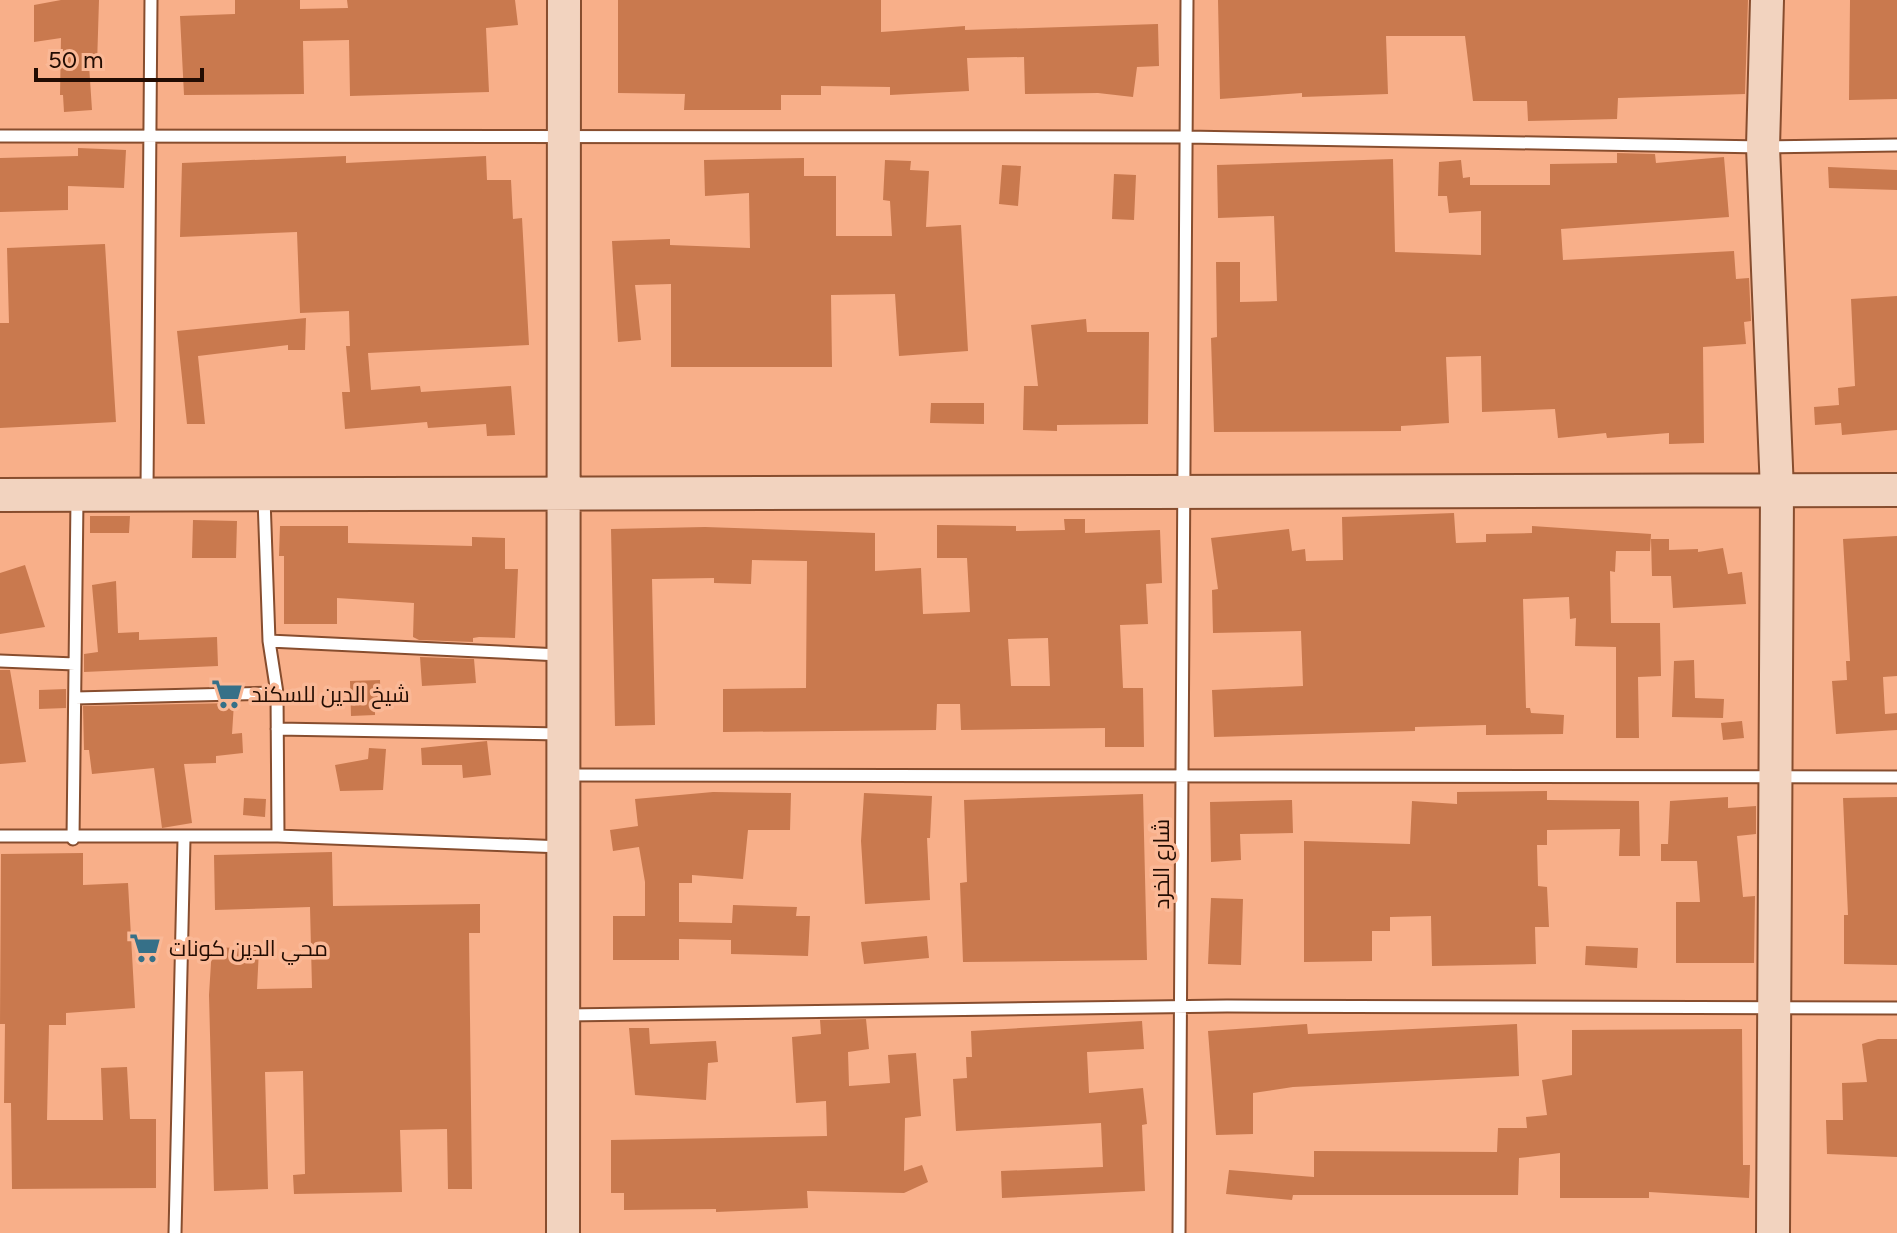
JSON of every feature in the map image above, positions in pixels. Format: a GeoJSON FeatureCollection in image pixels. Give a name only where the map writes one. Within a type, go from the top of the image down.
{"type":"FeatureCollection","features":[{"type":"Feature","properties":{"kind":"street"},"geometry":{"type":"LineString","coordinates":[[563,1233],[564,0]]}},
{"type":"Feature","properties":{"kind":"street"},"geometry":{"type":"LineString","coordinates":[[1767,0],[1763,147],[1777,491],[1773,1233]]}},
{"type":"Feature","properties":{"kind":"street"},"geometry":{"type":"LineString","coordinates":[[0,495],[1897,490]]}},
{"type":"Feature","properties":{"kind":"lane"},"geometry":{"type":"LineString","coordinates":[[147,495],[151,0]]}},
{"type":"Feature","properties":{"kind":"lane","name":"شارع الخرد"},"geometry":{"type":"LineString","coordinates":[[1179,1233],[1187,0]]}},
{"type":"Feature","properties":{"kind":"lane"},"geometry":{"type":"LineString","coordinates":[[0,136],[1186,137],[1763,147],[1897,145]]}},
{"type":"Feature","properties":{"kind":"lane"},"geometry":{"type":"LineString","coordinates":[[73,839],[77,495]]}},
{"type":"Feature","properties":{"kind":"lane"},"geometry":{"type":"LineString","coordinates":[[264,495],[269,641],[277,693],[278,836]]}},
{"type":"Feature","properties":{"kind":"lane"},"geometry":{"type":"LineString","coordinates":[[269,641],[565,655]]}},
{"type":"Feature","properties":{"kind":"lane"},"geometry":{"type":"LineString","coordinates":[[0,661],[75,664]]}},
{"type":"Feature","properties":{"kind":"lane"},"geometry":{"type":"LineString","coordinates":[[75,698],[277,693]]}},
{"type":"Feature","properties":{"kind":"lane"},"geometry":{"type":"LineString","coordinates":[[277,729],[565,734]]}},
{"type":"Feature","properties":{"kind":"lane"},"geometry":{"type":"LineString","coordinates":[[563,775],[1897,777]]}},
{"type":"Feature","properties":{"kind":"lane"},"geometry":{"type":"LineString","coordinates":[[0,836],[73,839],[278,836],[563,847]]}},
{"type":"Feature","properties":{"kind":"lane"},"geometry":{"type":"LineString","coordinates":[[175,1233],[184,839]]}},
{"type":"Feature","properties":{"kind":"lane"},"geometry":{"type":"LineString","coordinates":[[563,1015],[1181,1008],[1897,1008]]}},
{"type":"Feature","properties":{"kind":"shaded area"},"geometry":{"type":"Polygon","coordinates":[[[0,0],[1897,0],[1897,1233],[0,1233],[0,0]]]}},
{"type":"Feature","properties":{"kind":"building"},"geometry":{"type":"Polygon","coordinates":[[[61,0],[99,0],[97,65],[89,65],[92,110],[64,112],[63,95],[60,95],[61,38],[34,42],[34,5],[61,0]]]}},
{"type":"Feature","properties":{"kind":"building"},"geometry":{"type":"Polygon","coordinates":[[[235,0],[300,0],[300,9],[348,8],[347,0],[515,0],[518,25],[486,28],[489,92],[350,96],[349,40],[303,41],[304,94],[184,95],[180,16],[235,14],[235,0]]]}},
{"type":"Feature","properties":{"kind":"building"},"geometry":{"type":"Polygon","coordinates":[[[618,0],[881,0],[881,32],[965,26],[965,30],[1158,24],[1159,66],[1137,67],[1133,97],[1098,93],[1025,94],[1024,57],[967,58],[969,91],[890,95],[890,87],[821,86],[821,95],[781,95],[781,110],[684,110],[685,94],[618,93],[618,0]]]}},
{"type":"Feature","properties":{"kind":"building"},"geometry":{"type":"Polygon","coordinates":[[[1218,0],[1748,0],[1745,94],[1618,98],[1617,119],[1528,121],[1527,101],[1473,101],[1465,36],[1386,36],[1388,94],[1302,97],[1302,93],[1220,99],[1218,0]]]}},
{"type":"Feature","properties":{"kind":"building"},"geometry":{"type":"Polygon","coordinates":[[[1850,0],[1897,0],[1897,99],[1849,100],[1850,0]]]}},
{"type":"Feature","properties":{"kind":"building"},"geometry":{"type":"Polygon","coordinates":[[[78,148],[126,150],[124,188],[68,186],[68,210],[0,212],[0,158],[78,156],[78,148]]]}},
{"type":"Feature","properties":{"kind":"building"},"geometry":{"type":"Polygon","coordinates":[[[1617,153],[1655,154],[1656,163],[1724,157],[1729,217],[1561,229],[1563,260],[1734,251],[1736,279],[1749,278],[1751,321],[1744,322],[1746,344],[1703,347],[1704,443],[1669,444],[1669,433],[1607,438],[1606,433],[1558,438],[1555,409],[1482,412],[1481,356],[1446,357],[1449,423],[1401,426],[1401,431],[1214,432],[1211,338],[1217,337],[1216,262],[1240,262],[1240,302],[1277,301],[1274,216],[1218,218],[1217,165],[1393,159],[1395,252],[1481,255],[1481,211],[1449,213],[1447,196],[1438,196],[1439,162],[1461,160],[1463,178],[1470,177],[1470,185],[1550,185],[1550,164],[1617,163],[1617,153]]]}},
{"type":"Feature","properties":{"kind":"building"},"geometry":{"type":"Polygon","coordinates":[[[346,156],[346,163],[486,156],[487,180],[511,180],[513,219],[522,218],[529,345],[368,353],[371,390],[420,386],[421,392],[511,386],[515,435],[487,436],[486,424],[428,428],[427,422],[345,429],[342,392],[350,392],[346,346],[350,346],[349,311],[300,313],[297,232],[180,237],[182,163],[346,156]]]}},
{"type":"Feature","properties":{"kind":"building"},"geometry":{"type":"Polygon","coordinates":[[[804,158],[804,176],[836,176],[836,236],[892,236],[890,201],[883,200],[885,160],[911,161],[910,170],[929,171],[926,227],[961,225],[968,351],[899,356],[895,294],[831,295],[832,367],[671,367],[671,284],[635,285],[641,340],[618,342],[612,241],[670,239],[670,245],[750,248],[749,193],[705,196],[704,160],[804,158]]]}},
{"type":"Feature","properties":{"kind":"building"},"geometry":{"type":"Polygon","coordinates":[[[1002,165],[1021,166],[1018,206],[999,204],[1002,165]]]}},
{"type":"Feature","properties":{"kind":"building"},"geometry":{"type":"Polygon","coordinates":[[[1828,167],[1897,170],[1897,190],[1829,188],[1828,167]]]}},
{"type":"Feature","properties":{"kind":"building"},"geometry":{"type":"Polygon","coordinates":[[[1114,174],[1136,175],[1134,220],[1112,219],[1114,174]]]}},
{"type":"Feature","properties":{"kind":"building"},"geometry":{"type":"Polygon","coordinates":[[[105,244],[116,422],[0,428],[0,323],[9,323],[7,248],[105,244]]]}},
{"type":"Feature","properties":{"kind":"building"},"geometry":{"type":"Polygon","coordinates":[[[1897,296],[1897,430],[1842,435],[1841,423],[1815,425],[1814,407],[1839,405],[1838,388],[1855,386],[1851,299],[1897,296]]]}},
{"type":"Feature","properties":{"kind":"building"},"geometry":{"type":"Polygon","coordinates":[[[306,318],[305,350],[288,350],[288,345],[198,356],[205,424],[187,424],[177,331],[306,318]]]}},
{"type":"Feature","properties":{"kind":"building"},"geometry":{"type":"Polygon","coordinates":[[[1086,319],[1087,332],[1149,332],[1148,424],[1057,425],[1057,431],[1023,430],[1024,386],[1038,386],[1031,325],[1086,319]]]}},
{"type":"Feature","properties":{"kind":"building"},"geometry":{"type":"Polygon","coordinates":[[[931,403],[984,403],[984,424],[930,423],[931,403]]]}},
{"type":"Feature","properties":{"kind":"building"},"geometry":{"type":"Polygon","coordinates":[[[1454,513],[1456,543],[1486,542],[1486,534],[1532,533],[1532,526],[1651,534],[1650,551],[1616,551],[1615,572],[1610,571],[1611,623],[1660,623],[1661,676],[1638,677],[1639,738],[1616,738],[1616,647],[1575,646],[1576,618],[1570,619],[1569,597],[1523,599],[1526,708],[1530,708],[1531,713],[1564,715],[1563,734],[1486,735],[1486,725],[1415,727],[1415,731],[1214,737],[1212,690],[1303,686],[1301,631],[1213,633],[1212,590],[1218,589],[1211,538],[1289,529],[1292,551],[1305,549],[1306,561],[1343,560],[1342,517],[1454,513]]]}},
{"type":"Feature","properties":{"kind":"building"},"geometry":{"type":"Polygon","coordinates":[[[90,516],[130,516],[129,533],[90,533],[90,516]]]}},
{"type":"Feature","properties":{"kind":"building"},"geometry":{"type":"Polygon","coordinates":[[[1064,519],[1085,519],[1085,533],[1160,530],[1162,583],[1146,584],[1148,624],[1120,625],[1123,688],[1143,688],[1144,747],[1105,747],[1105,728],[961,730],[960,704],[937,704],[936,730],[723,732],[723,689],[806,688],[807,561],[752,560],[751,584],[714,583],[714,578],[652,579],[655,725],[615,726],[611,529],[705,527],[875,533],[875,571],[921,568],[923,614],[970,612],[967,558],[937,558],[937,525],[1016,526],[1016,531],[1065,530],[1064,519]],[[1048,638],[1008,639],[1011,686],[1050,686],[1048,638]]]}},
{"type":"Feature","properties":{"kind":"building"},"geometry":{"type":"Polygon","coordinates":[[[193,520],[237,521],[236,558],[192,558],[193,520]]]}},
{"type":"Feature","properties":{"kind":"building"},"geometry":{"type":"Polygon","coordinates":[[[280,526],[348,526],[348,543],[472,546],[472,537],[505,538],[505,569],[518,569],[515,638],[479,637],[473,638],[473,642],[419,640],[413,637],[414,603],[337,598],[337,624],[284,624],[284,556],[279,556],[280,526]]]}},
{"type":"Feature","properties":{"kind":"building"},"geometry":{"type":"Polygon","coordinates":[[[1897,536],[1897,676],[1883,677],[1885,714],[1897,713],[1897,730],[1836,734],[1832,681],[1847,680],[1846,661],[1850,661],[1843,539],[1897,536]]]}},
{"type":"Feature","properties":{"kind":"building"},"geometry":{"type":"Polygon","coordinates":[[[1651,539],[1669,539],[1669,550],[1698,549],[1698,552],[1723,548],[1728,574],[1742,572],[1746,604],[1673,608],[1671,576],[1652,576],[1651,539]]]}},
{"type":"Feature","properties":{"kind":"building"},"geometry":{"type":"Polygon","coordinates":[[[25,565],[45,627],[0,634],[0,573],[25,565]]]}},
{"type":"Feature","properties":{"kind":"building"},"geometry":{"type":"Polygon","coordinates":[[[116,581],[118,633],[139,632],[139,640],[217,637],[218,666],[84,672],[84,654],[98,652],[92,585],[116,581]]]}},
{"type":"Feature","properties":{"kind":"building"},"geometry":{"type":"Polygon","coordinates":[[[420,657],[474,659],[476,683],[422,686],[420,657]]]}},
{"type":"Feature","properties":{"kind":"building"},"geometry":{"type":"Polygon","coordinates":[[[1694,660],[1695,698],[1724,699],[1723,718],[1672,717],[1674,661],[1694,660]]]}},
{"type":"Feature","properties":{"kind":"building"},"geometry":{"type":"Polygon","coordinates":[[[0,670],[10,670],[26,762],[0,764],[0,670]]]}},
{"type":"Feature","properties":{"kind":"building"},"geometry":{"type":"Polygon","coordinates":[[[380,680],[381,711],[375,711],[375,715],[351,716],[350,681],[380,680]]]}},
{"type":"Feature","properties":{"kind":"building"},"geometry":{"type":"Polygon","coordinates":[[[66,689],[66,708],[39,709],[39,690],[66,689]]]}},
{"type":"Feature","properties":{"kind":"building"},"geometry":{"type":"Polygon","coordinates":[[[234,703],[232,734],[242,733],[243,753],[216,756],[216,763],[184,764],[192,823],[162,828],[154,768],[92,774],[89,750],[84,750],[83,706],[234,703]]]}},
{"type":"Feature","properties":{"kind":"building"},"geometry":{"type":"Polygon","coordinates":[[[1742,721],[1744,738],[1723,740],[1721,723],[1742,721]]]}},
{"type":"Feature","properties":{"kind":"building"},"geometry":{"type":"Polygon","coordinates":[[[487,741],[491,775],[463,778],[462,765],[422,765],[421,748],[487,741]]]}},
{"type":"Feature","properties":{"kind":"building"},"geometry":{"type":"Polygon","coordinates":[[[369,748],[386,749],[383,790],[340,791],[335,765],[368,759],[369,748]]]}},
{"type":"Feature","properties":{"kind":"building"},"geometry":{"type":"Polygon","coordinates":[[[1547,791],[1547,800],[1639,801],[1640,856],[1619,856],[1620,829],[1547,830],[1547,845],[1537,845],[1538,886],[1547,887],[1549,927],[1535,927],[1536,964],[1432,966],[1431,916],[1390,917],[1390,931],[1372,931],[1372,961],[1304,962],[1304,841],[1410,844],[1412,801],[1457,804],[1457,792],[1547,791]]]}},
{"type":"Feature","properties":{"kind":"building"},"geometry":{"type":"Polygon","coordinates":[[[713,792],[791,793],[790,830],[748,830],[743,879],[692,875],[692,883],[679,883],[679,922],[732,923],[733,905],[797,907],[796,916],[810,916],[808,956],[731,954],[731,940],[679,939],[679,960],[613,960],[613,916],[645,916],[645,882],[639,847],[613,851],[610,830],[638,826],[635,799],[713,792]]]}},
{"type":"Feature","properties":{"kind":"building"},"geometry":{"type":"Polygon","coordinates":[[[864,793],[932,796],[930,838],[927,838],[930,900],[865,904],[861,841],[864,793]]]}},
{"type":"Feature","properties":{"kind":"building"},"geometry":{"type":"Polygon","coordinates":[[[1143,794],[1147,960],[963,962],[960,883],[967,882],[964,800],[1143,794]]]}},
{"type":"Feature","properties":{"kind":"building"},"geometry":{"type":"Polygon","coordinates":[[[1728,797],[1728,808],[1756,806],[1756,834],[1737,836],[1743,897],[1755,896],[1754,963],[1676,963],[1676,902],[1700,902],[1697,861],[1661,861],[1661,844],[1668,844],[1670,801],[1728,797]]]}},
{"type":"Feature","properties":{"kind":"building"},"geometry":{"type":"Polygon","coordinates":[[[1897,797],[1897,965],[1844,964],[1844,915],[1848,915],[1843,798],[1897,797]]]}},
{"type":"Feature","properties":{"kind":"building"},"geometry":{"type":"Polygon","coordinates":[[[244,798],[266,799],[265,817],[243,815],[244,798]]]}},
{"type":"Feature","properties":{"kind":"building"},"geometry":{"type":"Polygon","coordinates":[[[1292,800],[1293,833],[1240,834],[1241,860],[1211,862],[1210,802],[1292,800]]]}},
{"type":"Feature","properties":{"kind":"building"},"geometry":{"type":"Polygon","coordinates":[[[332,852],[333,906],[480,904],[480,933],[469,933],[472,1189],[448,1189],[447,1129],[400,1130],[402,1192],[294,1194],[293,1175],[305,1174],[303,1071],[265,1072],[268,1189],[214,1191],[209,995],[212,947],[259,949],[257,989],[312,988],[310,907],[215,910],[214,855],[332,852]]]}},
{"type":"Feature","properties":{"kind":"building"},"geometry":{"type":"Polygon","coordinates":[[[83,853],[83,885],[128,883],[135,1008],[66,1013],[66,1025],[49,1025],[47,1120],[103,1120],[101,1068],[127,1067],[130,1119],[156,1119],[156,1188],[12,1189],[11,1103],[4,1103],[5,1024],[0,1024],[1,854],[83,853]]]}},
{"type":"Feature","properties":{"kind":"building"},"geometry":{"type":"Polygon","coordinates":[[[1211,898],[1243,899],[1241,965],[1208,964],[1211,898]]]}},
{"type":"Feature","properties":{"kind":"building"},"geometry":{"type":"Polygon","coordinates":[[[927,936],[929,958],[864,964],[861,942],[927,936]]]}},
{"type":"Feature","properties":{"kind":"building"},"geometry":{"type":"Polygon","coordinates":[[[1586,946],[1638,948],[1637,968],[1585,965],[1586,946]]]}},
{"type":"Feature","properties":{"kind":"building"},"geometry":{"type":"Polygon","coordinates":[[[866,1019],[869,1049],[848,1052],[849,1086],[890,1083],[888,1055],[916,1053],[921,1116],[905,1118],[904,1171],[922,1165],[928,1182],[904,1193],[807,1191],[808,1208],[716,1212],[716,1209],[624,1210],[624,1193],[611,1193],[611,1140],[827,1136],[826,1101],[796,1103],[792,1037],[821,1034],[820,1020],[866,1019]]]}},
{"type":"Feature","properties":{"kind":"building"},"geometry":{"type":"Polygon","coordinates":[[[1142,1021],[1144,1049],[1087,1052],[1089,1093],[1143,1088],[1147,1124],[1142,1125],[1145,1191],[1002,1198],[1001,1171],[1103,1167],[1101,1123],[956,1131],[953,1079],[967,1078],[966,1057],[972,1057],[971,1031],[1142,1021]]]}},
{"type":"Feature","properties":{"kind":"building"},"geometry":{"type":"Polygon","coordinates":[[[1307,1024],[1308,1034],[1517,1024],[1519,1076],[1293,1087],[1253,1093],[1253,1134],[1216,1135],[1208,1031],[1307,1024]]]}},
{"type":"Feature","properties":{"kind":"building"},"geometry":{"type":"Polygon","coordinates":[[[629,1028],[649,1028],[650,1044],[716,1041],[718,1062],[708,1063],[706,1100],[635,1095],[629,1028]]]}},
{"type":"Feature","properties":{"kind":"building"},"geometry":{"type":"Polygon","coordinates":[[[1742,1029],[1743,1165],[1750,1165],[1749,1198],[1649,1192],[1649,1198],[1560,1198],[1560,1153],[1519,1158],[1518,1195],[1293,1195],[1292,1200],[1226,1194],[1229,1170],[1314,1177],[1314,1151],[1497,1152],[1498,1128],[1527,1128],[1526,1117],[1547,1115],[1542,1080],[1572,1075],[1572,1030],[1742,1029]]]}},
{"type":"Feature","properties":{"kind":"building"},"geometry":{"type":"Polygon","coordinates":[[[1878,1039],[1897,1039],[1897,1157],[1827,1154],[1826,1120],[1843,1120],[1842,1083],[1867,1082],[1862,1044],[1878,1039]]]}},
{"type":"Feature","properties":{"kind":"place","name":"شيخ الدين للسكند"},"geometry":{"type":"Point","coordinates":[227,694]}},
{"type":"Feature","properties":{"kind":"place","name":"محي الدين كونات"},"geometry":{"type":"Point","coordinates":[145,948]}}]}
